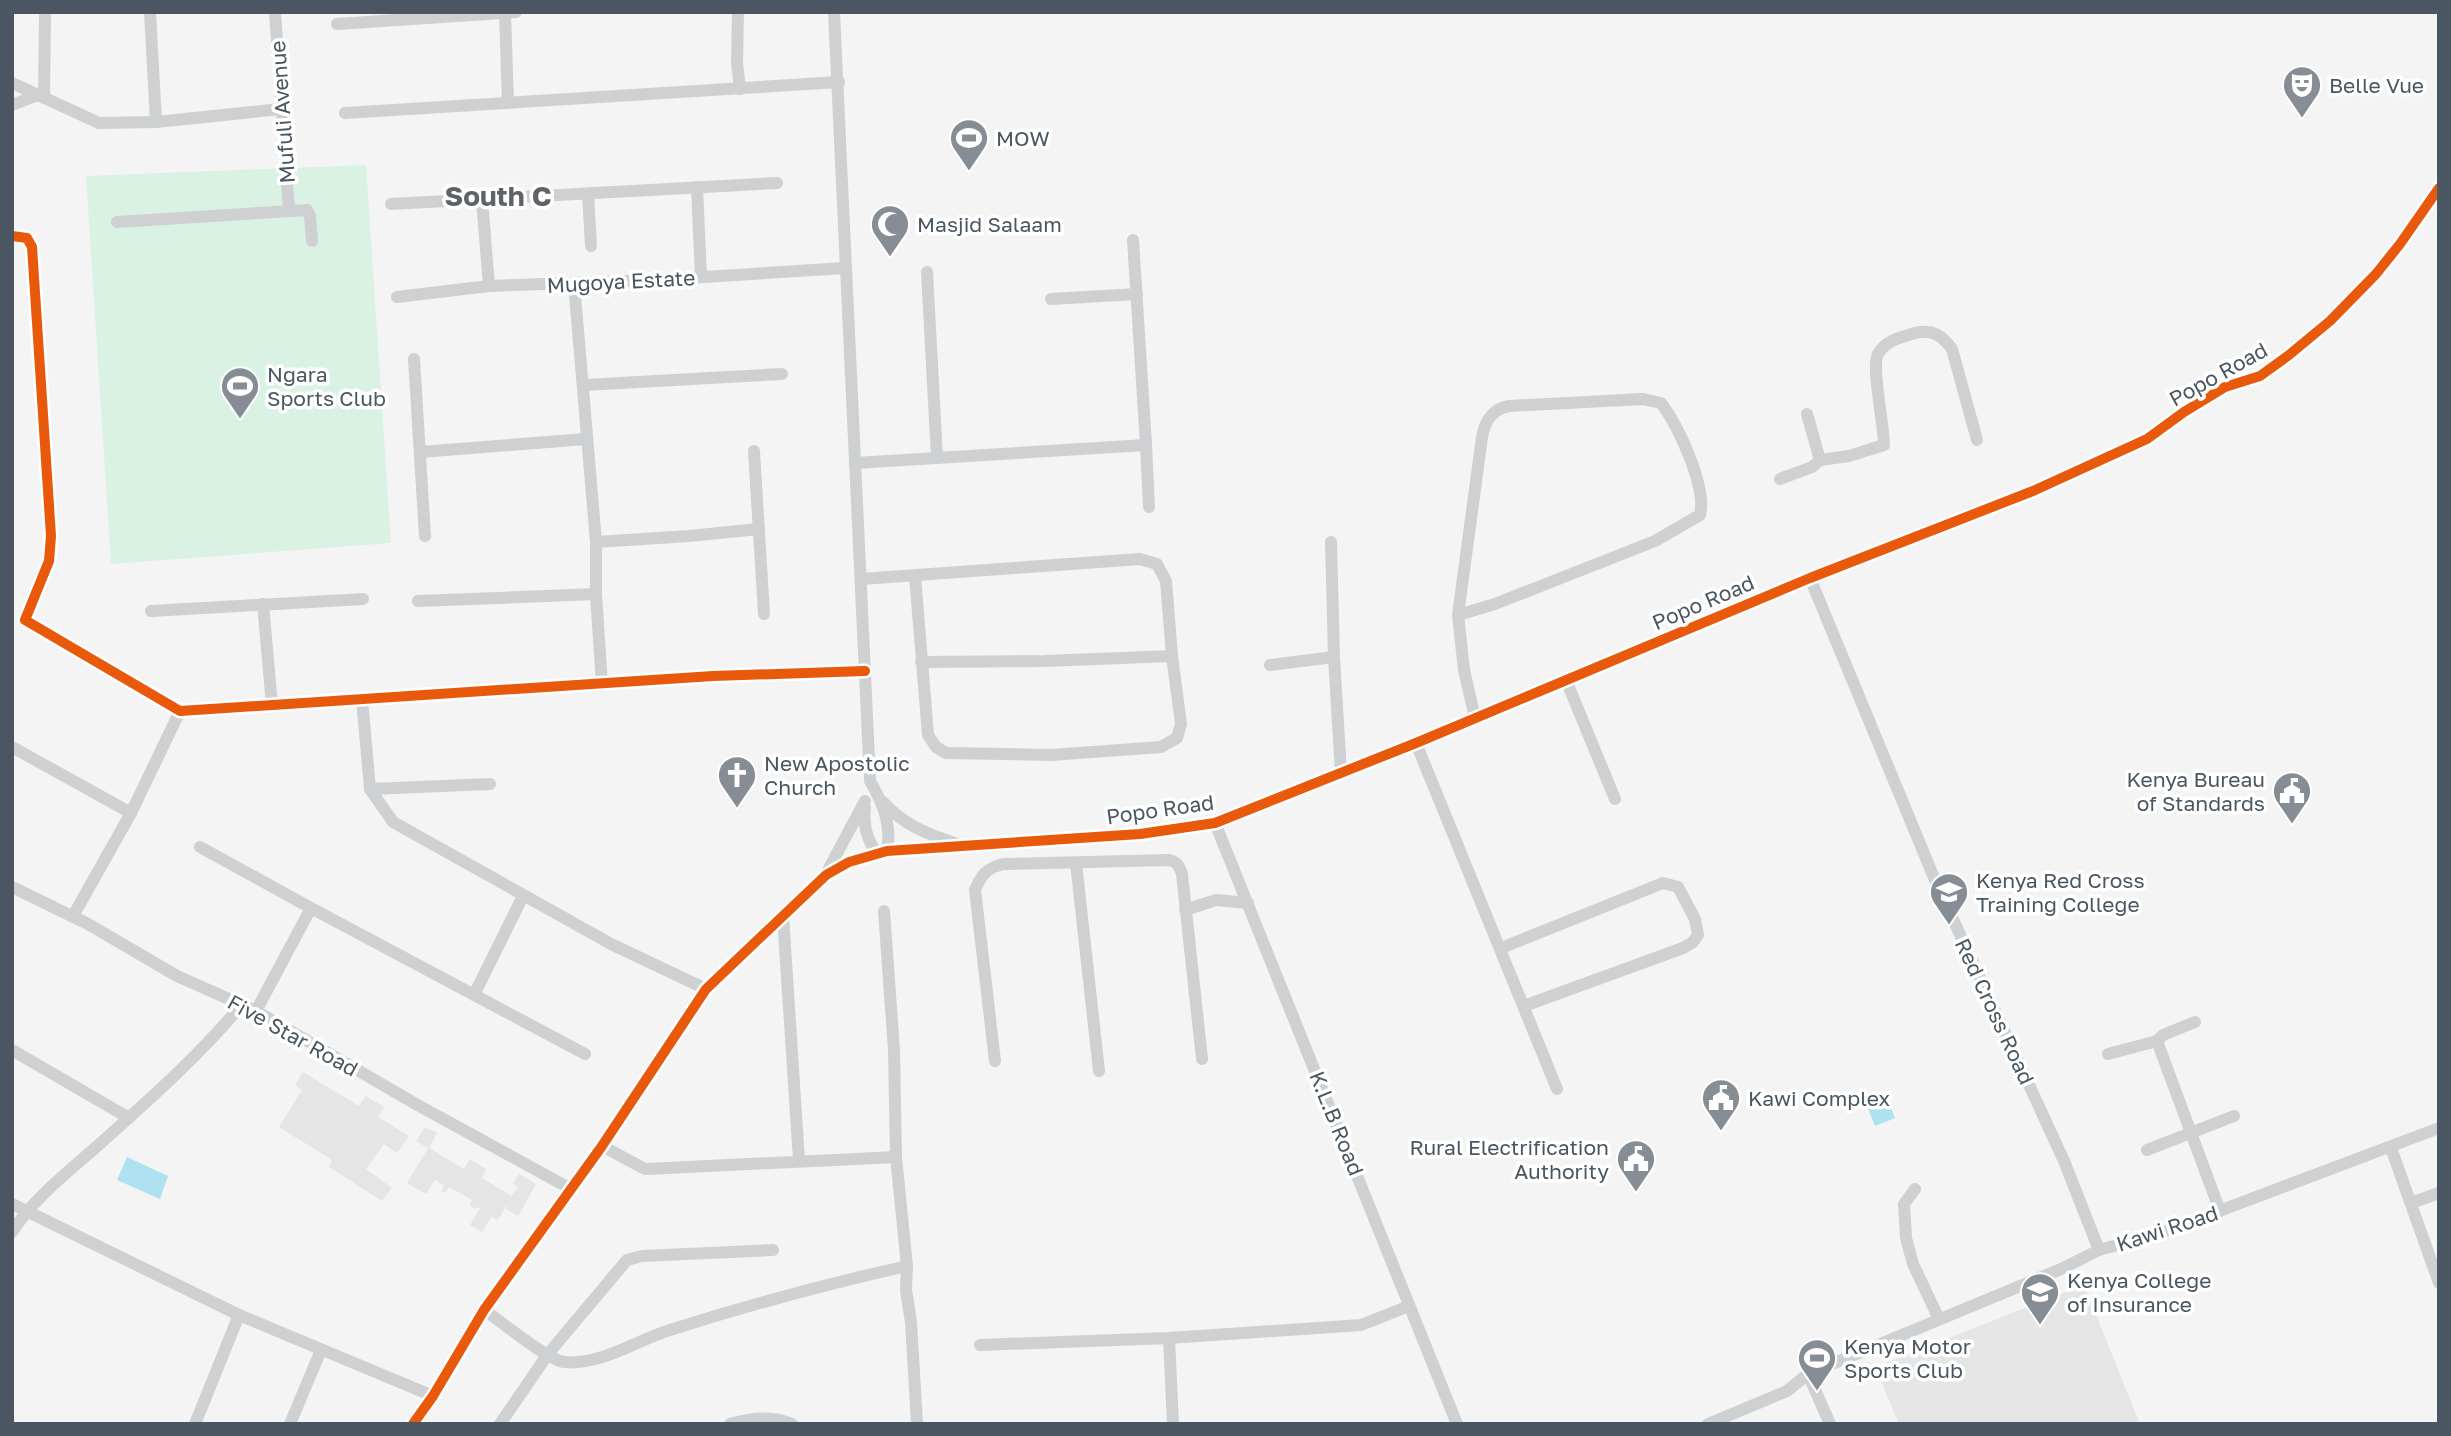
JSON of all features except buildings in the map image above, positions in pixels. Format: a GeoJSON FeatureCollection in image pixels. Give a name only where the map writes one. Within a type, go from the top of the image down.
{"type":"FeatureCollection","features":[{"type":"Feature","properties":{"kind":"street"},"geometry":{"type":"LineString","coordinates":[[150,12],[156,122]]}},
{"type":"Feature","properties":{"kind":"street","name":"Mufuli Avenue"},"geometry":{"type":"LineString","coordinates":[[275,12],[289,211]]}},
{"type":"Feature","properties":{"kind":"street"},"geometry":{"type":"LineString","coordinates":[[738,12],[737,63],[740,89]]}},
{"type":"Feature","properties":{"kind":"street"},"geometry":{"type":"LineString","coordinates":[[834,12],[870,780],[865,801],[864,827],[870,843],[881,852],[890,833],[880,799],[870,780]]}},
{"type":"Feature","properties":{"kind":"street"},"geometry":{"type":"LineString","coordinates":[[337,24],[509,13],[508,103]]}},
{"type":"Feature","properties":{"kind":"street"},"geometry":{"type":"LineString","coordinates":[[41,97],[45,16]]}},
{"type":"Feature","properties":{"kind":"street"},"geometry":{"type":"LineString","coordinates":[[345,113],[839,82]]}},
{"type":"Feature","properties":{"kind":"street"},"geometry":{"type":"LineString","coordinates":[[12,83],[99,123],[156,122],[281,109]]}},
{"type":"Feature","properties":{"kind":"street"},"geometry":{"type":"LineString","coordinates":[[12,105],[41,97]]}},
{"type":"Feature","properties":{"kind":"street"},"geometry":{"type":"LineString","coordinates":[[391,204],[777,183]]}},
{"type":"Feature","properties":{"kind":"street"},"geometry":{"type":"LineString","coordinates":[[697,187],[701,277]]}},
{"type":"Feature","properties":{"kind":"street","name":"Popo Road"},"geometry":{"type":"LineString","coordinates":[[823,878],[849,862],[881,852],[1140,834],[1214,823],[1416,743],[1810,578],[2033,491],[2147,439],[2225,387],[2260,376],[2289,355],[2330,321],[2376,274],[2439,188]]}},
{"type":"Feature","properties":{"kind":"street"},"geometry":{"type":"LineString","coordinates":[[588,194],[591,246]]}},
{"type":"Feature","properties":{"kind":"street"},"geometry":{"type":"LineString","coordinates":[[482,200],[489,286]]}},
{"type":"Feature","properties":{"kind":"street"},"geometry":{"type":"LineString","coordinates":[[117,222],[307,210],[313,241]]}},
{"type":"Feature","properties":{"kind":"street"},"geometry":{"type":"LineString","coordinates":[[12,236],[25,237],[31,243],[51,536],[49,561],[25,620]]}},
{"type":"Feature","properties":{"kind":"street"},"geometry":{"type":"LineString","coordinates":[[1133,240],[1149,507]]}},
{"type":"Feature","properties":{"kind":"street","name":"Mugoya Estate"},"geometry":{"type":"LineString","coordinates":[[397,297],[489,286],[845,268]]}},
{"type":"Feature","properties":{"kind":"street"},"geometry":{"type":"LineString","coordinates":[[927,272],[937,458]]}},
{"type":"Feature","properties":{"kind":"street"},"geometry":{"type":"LineString","coordinates":[[574,283],[596,542],[596,594],[602,685]]}},
{"type":"Feature","properties":{"kind":"street"},"geometry":{"type":"LineString","coordinates":[[1051,299],[1137,294]]}},
{"type":"Feature","properties":{"kind":"street"},"geometry":{"type":"LineString","coordinates":[[1780,479],[1812,467],[1820,460],[1849,456],[1884,445],[1877,355],[1890,341],[1921,332],[1933,332],[1945,339],[1952,349],[1977,440]]}},
{"type":"Feature","properties":{"kind":"street"},"geometry":{"type":"LineString","coordinates":[[414,359],[425,536]]}},
{"type":"Feature","properties":{"kind":"street"},"geometry":{"type":"LineString","coordinates":[[584,385],[782,374]]}},
{"type":"Feature","properties":{"kind":"street"},"geometry":{"type":"LineString","coordinates":[[1458,615],[1495,604],[1655,541],[1700,514],[1701,498],[1694,473],[1678,432],[1661,403],[1643,399],[1503,407],[1491,415],[1484,426],[1458,615],[1464,670],[1475,718]]}},
{"type":"Feature","properties":{"kind":"street"},"geometry":{"type":"LineString","coordinates":[[1807,414],[1820,460]]}},
{"type":"Feature","properties":{"kind":"street"},"geometry":{"type":"LineString","coordinates":[[420,452],[586,439]]}},
{"type":"Feature","properties":{"kind":"street"},"geometry":{"type":"LineString","coordinates":[[855,463],[1146,445]]}},
{"type":"Feature","properties":{"kind":"street"},"geometry":{"type":"LineString","coordinates":[[754,451],[764,614]]}},
{"type":"Feature","properties":{"kind":"street"},"geometry":{"type":"LineString","coordinates":[[596,542],[759,529]]}},
{"type":"Feature","properties":{"kind":"street"},"geometry":{"type":"LineString","coordinates":[[1331,542],[1334,657],[1342,772]]}},
{"type":"Feature","properties":{"kind":"street"},"geometry":{"type":"LineString","coordinates":[[861,579],[1148,560],[1157,564],[1166,581],[1181,724],[1177,738],[1161,747],[1051,755],[946,753],[936,747],[928,735],[915,576]]}},
{"type":"Feature","properties":{"kind":"street","name":"Red Cross Road"},"geometry":{"type":"LineString","coordinates":[[1810,578],[1935,880],[2064,1161],[2099,1250]]}},
{"type":"Feature","properties":{"kind":"street"},"geometry":{"type":"LineString","coordinates":[[418,601],[596,594]]}},
{"type":"Feature","properties":{"kind":"street"},"geometry":{"type":"LineString","coordinates":[[151,611],[363,599]]}},
{"type":"Feature","properties":{"kind":"street"},"geometry":{"type":"LineString","coordinates":[[263,604],[272,705]]}},
{"type":"Feature","properties":{"kind":"street"},"geometry":{"type":"LineString","coordinates":[[12,614],[180,711],[713,677],[865,671]]}},
{"type":"Feature","properties":{"kind":"street"},"geometry":{"type":"LineString","coordinates":[[920,662],[1045,662],[1172,656]]}},
{"type":"Feature","properties":{"kind":"street"},"geometry":{"type":"LineString","coordinates":[[1270,665],[1334,657]]}},
{"type":"Feature","properties":{"kind":"street"},"geometry":{"type":"LineString","coordinates":[[1566,680],[1615,799]]}},
{"type":"Feature","properties":{"kind":"street"},"geometry":{"type":"LineString","coordinates":[[362,699],[370,789],[393,822],[611,944],[706,989]]}},
{"type":"Feature","properties":{"kind":"street"},"geometry":{"type":"LineString","coordinates":[[73,916],[131,813],[180,711]]}},
{"type":"Feature","properties":{"kind":"street"},"geometry":{"type":"LineString","coordinates":[[1416,743],[1557,1089]]}},
{"type":"Feature","properties":{"kind":"street"},"geometry":{"type":"LineString","coordinates":[[12,747],[131,813]]}},
{"type":"Feature","properties":{"kind":"street"},"geometry":{"type":"LineString","coordinates":[[370,789],[490,784]]}},
{"type":"Feature","properties":{"kind":"street"},"geometry":{"type":"LineString","coordinates":[[880,799],[911,826],[964,846]]}},
{"type":"Feature","properties":{"kind":"street"},"geometry":{"type":"LineString","coordinates":[[412,1424],[433,1396],[484,1310],[602,1146],[706,989],[823,878],[865,801]]}},
{"type":"Feature","properties":{"kind":"street","name":"K.L.B Road"},"geometry":{"type":"LineString","coordinates":[[1214,823],[1457,1424]]}},
{"type":"Feature","properties":{"kind":"street"},"geometry":{"type":"LineString","coordinates":[[200,847],[585,1054]]}},
{"type":"Feature","properties":{"kind":"street"},"geometry":{"type":"LineString","coordinates":[[995,1061],[975,890],[981,875],[992,867],[1003,864],[1175,861],[1182,874],[1202,1059]]}},
{"type":"Feature","properties":{"kind":"street"},"geometry":{"type":"LineString","coordinates":[[1076,863],[1100,1071]]}},
{"type":"Feature","properties":{"kind":"street"},"geometry":{"type":"LineString","coordinates":[[1501,948],[1663,883],[1678,887],[1695,919],[1698,935],[1683,948],[1524,1006]]}},
{"type":"Feature","properties":{"kind":"street","name":"Five Star Road"},"geometry":{"type":"LineString","coordinates":[[12,887],[73,916],[177,976],[256,1011],[414,1103],[571,1189]]}},
{"type":"Feature","properties":{"kind":"street"},"geometry":{"type":"LineString","coordinates":[[474,995],[523,896]]}},
{"type":"Feature","properties":{"kind":"street"},"geometry":{"type":"LineString","coordinates":[[1185,910],[1216,900],[1248,903]]}},
{"type":"Feature","properties":{"kind":"street"},"geometry":{"type":"LineString","coordinates":[[256,1011],[311,908]]}},
{"type":"Feature","properties":{"kind":"street"},"geometry":{"type":"LineString","coordinates":[[884,911],[894,1050],[895,1157],[911,1322],[916,1424]]}},
{"type":"Feature","properties":{"kind":"street"},"geometry":{"type":"LineString","coordinates":[[783,916],[799,1160]]}},
{"type":"Feature","properties":{"kind":"street"},"geometry":{"type":"LineString","coordinates":[[12,1233],[27,1211],[129,1118],[222,1028],[242,1004]]}},
{"type":"Feature","properties":{"kind":"street"},"geometry":{"type":"LineString","coordinates":[[2108,1054],[2157,1041],[2164,1035],[2195,1022]]}},
{"type":"Feature","properties":{"kind":"street"},"geometry":{"type":"LineString","coordinates":[[2157,1041],[2220,1211]]}},
{"type":"Feature","properties":{"kind":"street"},"geometry":{"type":"LineString","coordinates":[[12,1050],[129,1118]]}},
{"type":"Feature","properties":{"kind":"street"},"geometry":{"type":"LineString","coordinates":[[2147,1150],[2234,1116]]}},
{"type":"Feature","properties":{"kind":"street","name":"Kawi Road"},"geometry":{"type":"LineString","coordinates":[[1708,1424],[1787,1391],[1808,1374],[2061,1269],[2099,1250],[2161,1233],[2439,1128]]}},
{"type":"Feature","properties":{"kind":"street"},"geometry":{"type":"LineString","coordinates":[[602,1146],[645,1169],[895,1157]]}},
{"type":"Feature","properties":{"kind":"street"},"geometry":{"type":"LineString","coordinates":[[2391,1148],[2439,1283]]}},
{"type":"Feature","properties":{"kind":"street"},"geometry":{"type":"LineString","coordinates":[[1915,1189],[1904,1204],[1906,1238],[1913,1264],[1939,1319]]}},
{"type":"Feature","properties":{"kind":"street"},"geometry":{"type":"LineString","coordinates":[[2411,1203],[2439,1193]]}},
{"type":"Feature","properties":{"kind":"street"},"geometry":{"type":"LineString","coordinates":[[12,1204],[239,1315],[433,1396]]}},
{"type":"Feature","properties":{"kind":"street"},"geometry":{"type":"LineString","coordinates":[[500,1424],[548,1354],[627,1260],[642,1255],[773,1250]]}},
{"type":"Feature","properties":{"kind":"street"},"geometry":{"type":"LineString","coordinates":[[484,1310],[560,1361],[577,1362],[730,1311],[906,1266]]}},
{"type":"Feature","properties":{"kind":"street"},"geometry":{"type":"LineString","coordinates":[[979,1345],[1169,1338],[1361,1325],[1409,1306]]}},
{"type":"Feature","properties":{"kind":"street"},"geometry":{"type":"LineString","coordinates":[[195,1424],[239,1315]]}},
{"type":"Feature","properties":{"kind":"street"},"geometry":{"type":"LineString","coordinates":[[1169,1338],[1173,1424]]}},
{"type":"Feature","properties":{"kind":"street"},"geometry":{"type":"LineString","coordinates":[[290,1424],[321,1350]]}},
{"type":"Feature","properties":{"kind":"street"},"geometry":{"type":"LineString","coordinates":[[1808,1374],[1830,1424]]}},
{"type":"Feature","properties":{"kind":"street"},"geometry":{"type":"LineString","coordinates":[[730,1424],[756,1418],[792,1424]]}},
{"type":"Feature","properties":{"kind":"shaded area"},"geometry":{"type":"Polygon","coordinates":[[[303,1072],[359,1106],[366,1096],[384,1107],[378,1117],[409,1136],[397,1153],[384,1144],[366,1169],[392,1188],[382,1201],[329,1167],[332,1160],[279,1127],[302,1090],[295,1085],[303,1072]]]}},
{"type":"Feature","properties":{"kind":"shaded area"},"geometry":{"type":"Polygon","coordinates":[[[425,1127],[437,1133],[429,1148],[464,1169],[470,1159],[486,1169],[482,1178],[512,1196],[518,1187],[513,1184],[519,1174],[536,1184],[518,1216],[506,1209],[508,1203],[498,1220],[491,1217],[482,1232],[470,1225],[480,1208],[470,1206],[472,1200],[449,1187],[445,1193],[441,1191],[444,1185],[435,1180],[426,1194],[407,1183],[428,1148],[416,1141],[425,1127]]]}},
{"type":"Feature","properties":{"kind":"shaded area","name":"Kenya College of Insurance"},"geometry":{"type":"Polygon","coordinates":[[[2084,1285],[2140,1424],[1899,1424],[1875,1367],[2084,1285]]]}},
{"type":"Feature","properties":{"kind":"green space"},"geometry":{"type":"Polygon","coordinates":[[[366,165],[391,543],[111,564],[86,176],[366,165]]]}},
{"type":"Feature","properties":{"kind":"water"},"geometry":{"type":"Polygon","coordinates":[[[1887,1098],[1895,1118],[1875,1126],[1867,1106],[1887,1098]]]}},
{"type":"Feature","properties":{"kind":"water"},"geometry":{"type":"Polygon","coordinates":[[[127,1157],[168,1176],[160,1199],[117,1180],[127,1157]]]}},
{"type":"Feature","properties":{"kind":"cycle path"},"geometry":{"type":"LineString","coordinates":[[413,1424],[433,1396],[484,1310],[602,1146],[706,989],[826,875],[849,862],[887,851],[1140,834],[1215,823],[1416,743],[1810,578],[2033,491],[2147,439],[2225,387],[2260,376],[2289,355],[2330,321],[2376,274],[2439,188]]}},
{"type":"Feature","properties":{"kind":"cycle path"},"geometry":{"type":"LineString","coordinates":[[12,236],[27,238],[32,247],[51,536],[49,561],[25,620],[180,711],[713,676],[865,671]]}},
{"type":"Feature","properties":{"kind":"place","name":"Belle Vue"},"geometry":{"type":"Point","coordinates":[2302,119]}},
{"type":"Feature","properties":{"kind":"place","name":"MOW"},"geometry":{"type":"Point","coordinates":[969,172]}},
{"type":"Feature","properties":{"kind":"place","name":"Masjid Salaam"},"geometry":{"type":"Point","coordinates":[890,258]}},
{"type":"Feature","properties":{"kind":"place","name":"Ngara Sports Club"},"geometry":{"type":"Point","coordinates":[240,420]}},
{"type":"Feature","properties":{"kind":"place","name":"New Apostolic Church"},"geometry":{"type":"Point","coordinates":[737,809]}},
{"type":"Feature","properties":{"kind":"place","name":"Kenya Bureau of Standards"},"geometry":{"type":"Point","coordinates":[2292,825]}},
{"type":"Feature","properties":{"kind":"place","name":"Kenya Red Cross Training College"},"geometry":{"type":"Point","coordinates":[1949,926]}},
{"type":"Feature","properties":{"kind":"place","name":"Kawi Complex"},"geometry":{"type":"Point","coordinates":[1721,1132]}},
{"type":"Feature","properties":{"kind":"place","name":"Rural Electrification Authority"},"geometry":{"type":"Point","coordinates":[1636,1193]}},
{"type":"Feature","properties":{"kind":"place","name":"Kenya College of Insurance"},"geometry":{"type":"Point","coordinates":[2040,1326]}},
{"type":"Feature","properties":{"kind":"place","name":"Kenya Motor Sports Club"},"geometry":{"type":"Point","coordinates":[1817,1392]}},
{"type":"Feature","properties":{"kind":"district","name":"South C"},"geometry":{"type":"Point","coordinates":[498,195]}}]}
